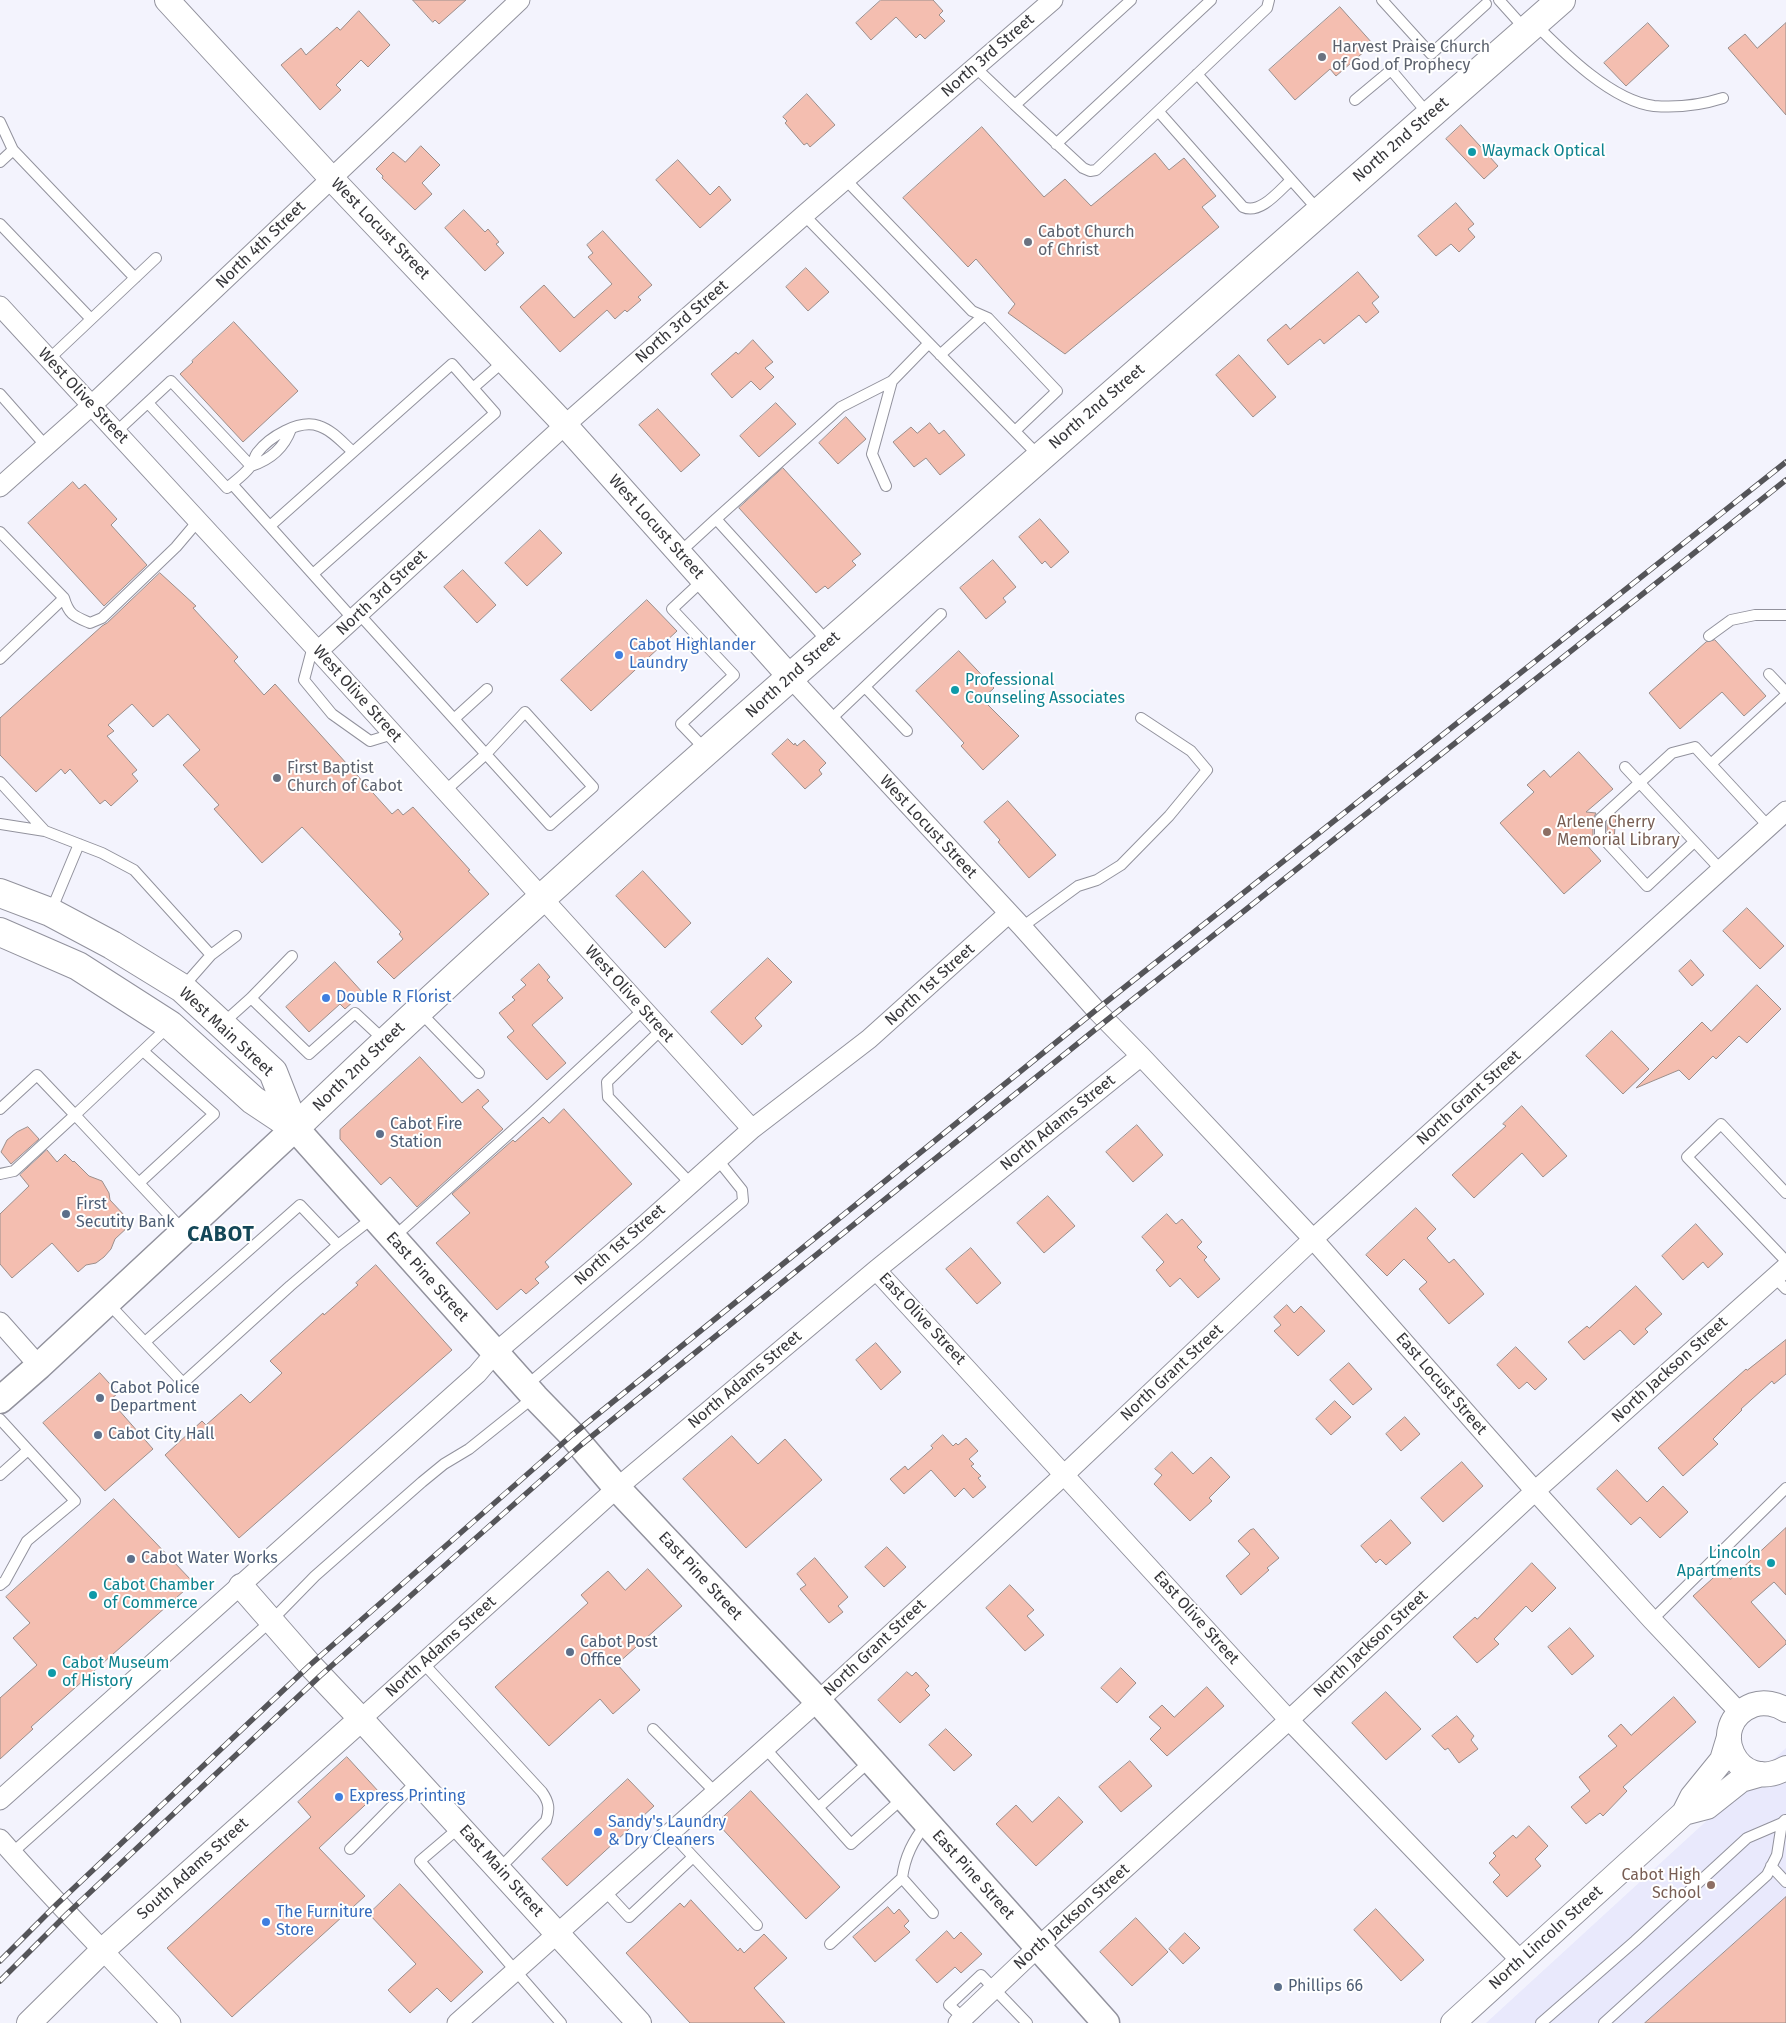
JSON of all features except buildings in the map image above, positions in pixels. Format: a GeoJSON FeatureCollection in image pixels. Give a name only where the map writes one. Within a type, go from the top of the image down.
{"type":"FeatureCollection","features":[{"type":"Feature","properties":{"kind":"main road","name":"North 2nd Street"},"geometry":{"type":"LineString","coordinates":[[0,1400],[108,1303],[385,1041],[542,897],[1561,0]]}},
{"type":"Feature","properties":{"kind":"main road","name":"West Main Street"},"geometry":{"type":"LineString","coordinates":[[0,893],[50,912],[112,945],[182,988],[273,1072],[295,1128]]}},
{"type":"Feature","properties":{"kind":"main road","name":"West Main Street"},"geometry":{"type":"LineString","coordinates":[[0,932],[78,966],[170,1025],[253,1100],[295,1128]]}},
{"type":"Feature","properties":{"kind":"main road","name":"East Pine Street"},"geometry":{"type":"LineString","coordinates":[[295,1128],[495,1353],[572,1435],[617,1488],[818,1701],[1106,2023]]}},
{"type":"Feature","properties":{"kind":"street","name":"West Locust Street"},"geometry":{"type":"LineString","coordinates":[[167,0],[331,178],[565,425],[790,677],[1096,1010],[1141,1056]]}},
{"type":"Feature","properties":{"kind":"street","name":"North 4th Street"},"geometry":{"type":"LineString","coordinates":[[0,487],[91,406],[520,0]]}},
{"type":"Feature","properties":{"kind":"street","name":"North 3rd Street"},"geometry":{"type":"LineString","coordinates":[[316,649],[356,617],[565,425],[845,179],[1053,0]]}},
{"type":"Feature","properties":{"kind":"street","name":"West Olive Street"},"geometry":{"type":"LineString","coordinates":[[0,306],[316,649],[542,897],[642,1010],[752,1128]]}},
{"type":"Feature","properties":{"kind":"street","name":"North Grant Street"},"geometry":{"type":"LineString","coordinates":[[457,2023],[818,1701],[1065,1474],[1313,1239],[1786,811]]}},
{"type":"Feature","properties":{"kind":"street","name":"North 1st Street"},"geometry":{"type":"LineString","coordinates":[[0,1800],[477,1374],[495,1353],[718,1160],[752,1128],[869,1039],[1015,921]]}},
{"type":"Feature","properties":{"kind":"street","name":"East Locust Street"},"geometry":{"type":"LineString","coordinates":[[1141,1056],[1313,1239],[1534,1491],[1652,1620],[1740,1712]]}},
{"type":"Feature","properties":{"kind":"street","name":"North Adams Street"},"geometry":{"type":"LineString","coordinates":[[361,1719],[617,1488],[876,1270],[1141,1056]]}},
{"type":"Feature","properties":{"kind":"street","name":"East Olive Street"},"geometry":{"type":"LineString","coordinates":[[876,1270],[1289,1720],[1521,1961]]}},
{"type":"Feature","properties":{"kind":"street","name":"North Jackson Street"},"geometry":{"type":"LineString","coordinates":[[960,2021],[1037,1948],[1289,1720],[1534,1491],[1782,1278]]}},
{"type":"Feature","properties":{"kind":"street"},"geometry":{"type":"LineString","coordinates":[[0,1322],[40,1366]]}},
{"type":"Feature","properties":{"kind":"street","name":"East Main Street"},"geometry":{"type":"LineString","coordinates":[[241,1586],[310,1665],[418,1780],[639,2023]]}},
{"type":"Feature","properties":{"kind":"street"},"geometry":{"type":"LineString","coordinates":[[1740,1712],[1757,1704],[1779,1703]]}},
{"type":"Feature","properties":{"kind":"street","name":"North Lincoln Street"},"geometry":{"type":"LineString","coordinates":[[1453,2023],[1684,1813],[1692,1797],[1722,1760],[1731,1728],[1740,1712]]}},
{"type":"Feature","properties":{"kind":"street","name":"South Adams Street"},"geometry":{"type":"LineString","coordinates":[[29,2023],[103,1950],[361,1719]]}},
{"type":"Feature","properties":{"kind":"street"},"geometry":{"type":"LineString","coordinates":[[1729,1737],[1733,1755],[1738,1762],[1745,1768],[1762,1774]]}},
{"type":"Feature","properties":{"kind":"street","name":"North Lincoln Street"},"geometry":{"type":"LineString","coordinates":[[1684,1813],[1707,1807],[1741,1780],[1762,1774],[1779,1772],[1786,1768]]}},
{"type":"Feature","properties":{"kind":"street"},"geometry":{"type":"LineString","coordinates":[[6,1846],[57,1904],[171,2023]]}},
{"type":"Feature","properties":{"kind":"lane"},"geometry":{"type":"LineString","coordinates":[[1056,144],[1210,0]]}},
{"type":"Feature","properties":{"kind":"lane"},"geometry":{"type":"LineString","coordinates":[[975,67],[1056,144],[1090,172],[1096,170],[1159,112],[1267,8],[1269,0]]}},
{"type":"Feature","properties":{"kind":"lane"},"geometry":{"type":"LineString","coordinates":[[1382,0],[1431,54],[1486,1]]}},
{"type":"Feature","properties":{"kind":"lane"},"geometry":{"type":"LineString","coordinates":[[1499,0],[1576,63],[1624,96],[1653,106],[1699,105],[1723,98]]}},
{"type":"Feature","properties":{"kind":"lane"},"geometry":{"type":"LineString","coordinates":[[1015,105],[1127,2]]}},
{"type":"Feature","properties":{"kind":"lane"},"geometry":{"type":"LineString","coordinates":[[1355,100],[1391,70],[1429,116]]}},
{"type":"Feature","properties":{"kind":"lane"},"geometry":{"type":"LineString","coordinates":[[1197,74],[1320,212]]}},
{"type":"Feature","properties":{"kind":"lane"},"geometry":{"type":"LineString","coordinates":[[1159,112],[1243,207],[1249,210],[1257,209],[1292,180]]}},
{"type":"Feature","properties":{"kind":"lane"},"geometry":{"type":"LineString","coordinates":[[0,122],[13,150],[135,278]]}},
{"type":"Feature","properties":{"kind":"lane"},"geometry":{"type":"LineString","coordinates":[[0,162],[13,150]]}},
{"type":"Feature","properties":{"kind":"lane"},"geometry":{"type":"LineString","coordinates":[[845,179],[972,311],[988,318],[1058,390],[1015,431]]}},
{"type":"Feature","properties":{"kind":"lane"},"geometry":{"type":"LineString","coordinates":[[804,215],[1040,457]]}},
{"type":"Feature","properties":{"kind":"lane"},"geometry":{"type":"LineString","coordinates":[[0,224],[91,319]]}},
{"type":"Feature","properties":{"kind":"lane"},"geometry":{"type":"LineString","coordinates":[[49,359],[156,258]]}},
{"type":"Feature","properties":{"kind":"lane"},"geometry":{"type":"LineString","coordinates":[[940,355],[983,316]]}},
{"type":"Feature","properties":{"kind":"lane"},"geometry":{"type":"LineString","coordinates":[[679,553],[841,407],[892,381],[929,343]]}},
{"type":"Feature","properties":{"kind":"lane"},"geometry":{"type":"LineString","coordinates":[[473,388],[505,360]]}},
{"type":"Feature","properties":{"kind":"lane"},"geometry":{"type":"LineString","coordinates":[[270,526],[452,364],[495,413],[313,574]]}},
{"type":"Feature","properties":{"kind":"lane"},"geometry":{"type":"LineString","coordinates":[[116,432],[171,381],[251,466]]}},
{"type":"Feature","properties":{"kind":"lane"},"geometry":{"type":"LineString","coordinates":[[886,486],[872,454],[892,381]]}},
{"type":"Feature","properties":{"kind":"lane"},"geometry":{"type":"LineString","coordinates":[[0,394],[46,445]]}},
{"type":"Feature","properties":{"kind":"lane"},"geometry":{"type":"LineString","coordinates":[[148,403],[227,488],[251,466],[266,461],[286,442],[291,429],[297,425],[319,426],[331,432],[353,452]]}},
{"type":"Feature","properties":{"kind":"lane"},"geometry":{"type":"LineString","coordinates":[[232,484],[313,574],[454,718],[486,754],[550,825],[593,787],[525,712],[486,754],[445,791]]}},
{"type":"Feature","properties":{"kind":"lane"},"geometry":{"type":"LineString","coordinates":[[716,519],[829,643]]}},
{"type":"Feature","properties":{"kind":"lane"},"geometry":{"type":"LineString","coordinates":[[0,532],[64,598],[68,611],[90,623],[102,618],[176,547],[198,521]]}},
{"type":"Feature","properties":{"kind":"lane"},"geometry":{"type":"LineString","coordinates":[[703,580],[672,608],[734,675],[681,724],[707,752]]}},
{"type":"Feature","properties":{"kind":"lane"},"geometry":{"type":"LineString","coordinates":[[0,659],[64,598]]}},
{"type":"Feature","properties":{"kind":"lane"},"geometry":{"type":"LineString","coordinates":[[830,720],[941,614]]}},
{"type":"Feature","properties":{"kind":"lane"},"geometry":{"type":"LineString","coordinates":[[1709,636],[1731,620],[1755,615],[1786,615]]}},
{"type":"Feature","properties":{"kind":"lane"},"geometry":{"type":"LineString","coordinates":[[316,649],[304,680],[332,714],[370,741],[393,734]]}},
{"type":"Feature","properties":{"kind":"lane"},"geometry":{"type":"LineString","coordinates":[[1710,764],[1786,694],[1769,674]]}},
{"type":"Feature","properties":{"kind":"lane"},"geometry":{"type":"LineString","coordinates":[[865,687],[907,731]]}},
{"type":"Feature","properties":{"kind":"lane"},"geometry":{"type":"LineString","coordinates":[[454,718],[487,689]]}},
{"type":"Feature","properties":{"kind":"lane"},"geometry":{"type":"LineString","coordinates":[[1015,921],[1078,886],[1097,880],[1121,865],[1169,816],[1207,770],[1190,751],[1140,718]]}},
{"type":"Feature","properties":{"kind":"lane"},"geometry":{"type":"LineString","coordinates":[[1694,842],[1647,886],[1600,835],[1600,819],[1672,753],[1695,747],[1768,827]]}},
{"type":"Feature","properties":{"kind":"lane"},"geometry":{"type":"LineString","coordinates":[[1625,767],[1720,870]]}},
{"type":"Feature","properties":{"kind":"lane"},"geometry":{"type":"LineString","coordinates":[[0,782],[45,831]]}},
{"type":"Feature","properties":{"kind":"lane"},"geometry":{"type":"LineString","coordinates":[[0,824],[45,831],[102,853],[134,870],[211,955]]}},
{"type":"Feature","properties":{"kind":"lane"},"geometry":{"type":"LineString","coordinates":[[50,912],[79,844]]}},
{"type":"Feature","properties":{"kind":"lane"},"geometry":{"type":"LineString","coordinates":[[182,988],[211,955],[236,936]]}},
{"type":"Feature","properties":{"kind":"lane"},"geometry":{"type":"LineString","coordinates":[[222,1025],[252,998],[292,956]]}},
{"type":"Feature","properties":{"kind":"lane"},"geometry":{"type":"LineString","coordinates":[[252,998],[309,1054],[355,1013],[385,1041]]}},
{"type":"Feature","properties":{"kind":"lane"},"geometry":{"type":"LineString","coordinates":[[393,1239],[642,1010]]}},
{"type":"Feature","properties":{"kind":"lane"},"geometry":{"type":"LineString","coordinates":[[418,1011],[479,1073]]}},
{"type":"Feature","properties":{"kind":"lane"},"geometry":{"type":"LineString","coordinates":[[0,1174],[14,1171],[170,1025]]}},
{"type":"Feature","properties":{"kind":"lane"},"geometry":{"type":"LineString","coordinates":[[662,1030],[607,1082],[608,1096],[690,1184]]}},
{"type":"Feature","properties":{"kind":"lane"},"geometry":{"type":"LineString","coordinates":[[139,1183],[214,1114],[143,1051]]}},
{"type":"Feature","properties":{"kind":"lane"},"geometry":{"type":"LineString","coordinates":[[0,1109],[37,1074],[184,1231]]}},
{"type":"Feature","properties":{"kind":"lane"},"geometry":{"type":"LineString","coordinates":[[1786,1193],[1721,1124],[1686,1157],[1786,1261]]}},
{"type":"Feature","properties":{"kind":"lane"},"geometry":{"type":"LineString","coordinates":[[6,1846],[271,1621],[316,1576],[422,1482],[444,1464],[470,1449],[530,1391],[743,1202],[742,1190],[718,1160]]}},
{"type":"Feature","properties":{"kind":"lane"},"geometry":{"type":"LineString","coordinates":[[145,1342],[300,1205],[338,1245]]}},
{"type":"Feature","properties":{"kind":"lane"},"geometry":{"type":"LineString","coordinates":[[108,1303],[183,1382],[290,1286],[374,1217]]}},
{"type":"Feature","properties":{"kind":"lane"},"geometry":{"type":"LineString","coordinates":[[0,1419],[75,1501],[27,1540],[5,1581],[0,1585]]}},
{"type":"Feature","properties":{"kind":"lane"},"geometry":{"type":"LineString","coordinates":[[0,1475],[28,1450]]}},
{"type":"Feature","properties":{"kind":"lane"},"geometry":{"type":"LineString","coordinates":[[1652,1620],[1786,1488]]}},
{"type":"Feature","properties":{"kind":"lane"},"geometry":{"type":"LineString","coordinates":[[423,1663],[542,1792],[548,1802],[549,1812],[546,1821],[499,1869]]}},
{"type":"Feature","properties":{"kind":"lane"},"geometry":{"type":"LineString","coordinates":[[653,1729],[715,1792]]}},
{"type":"Feature","properties":{"kind":"lane"},"geometry":{"type":"LineString","coordinates":[[765,1748],[851,1844],[904,1798]]}},
{"type":"Feature","properties":{"kind":"lane"},"geometry":{"type":"LineString","coordinates":[[819,1807],[871,1761]]}},
{"type":"Feature","properties":{"kind":"lane"},"geometry":{"type":"LineString","coordinates":[[350,1850],[418,1780]]}},
{"type":"Feature","properties":{"kind":"lane"},"geometry":{"type":"LineString","coordinates":[[1604,2023],[1767,1875],[1777,1855],[1784,1821]]}},
{"type":"Feature","properties":{"kind":"lane"},"geometry":{"type":"LineString","coordinates":[[1541,2023],[1747,1838],[1784,1821]]}},
{"type":"Feature","properties":{"kind":"lane"},"geometry":{"type":"LineString","coordinates":[[830,1944],[902,1878],[904,1864],[912,1843],[926,1823]]}},
{"type":"Feature","properties":{"kind":"lane"},"geometry":{"type":"LineString","coordinates":[[460,1827],[420,1861],[561,2023]]}},
{"type":"Feature","properties":{"kind":"lane"},"geometry":{"type":"LineString","coordinates":[[670,1832],[757,1925]]}},
{"type":"Feature","properties":{"kind":"lane"},"geometry":{"type":"LineString","coordinates":[[604,1890],[629,1917],[693,1857]]}},
{"type":"Feature","properties":{"kind":"lane"},"geometry":{"type":"LineString","coordinates":[[1771,1866],[1786,1882]]}},
{"type":"Feature","properties":{"kind":"lane"},"geometry":{"type":"LineString","coordinates":[[902,1878],[933,1913]]}},
{"type":"Feature","properties":{"kind":"lane"},"geometry":{"type":"LineString","coordinates":[[994,1989],[1027,2023]]}},
{"type":"Feature","properties":{"kind":"shaded area","name":"Cabot High School"},"geometry":{"type":"Polygon","coordinates":[[[1786,1748],[1786,2023],[1486,2023],[1786,1748]]]}},
{"type":"Feature","properties":{"kind":"railway"},"geometry":{"type":"LineString","coordinates":[[0,1961],[57,1904],[310,1665],[572,1435],[1096,1010],[1786,462]]}},
{"type":"Feature","properties":{"kind":"railway"},"geometry":{"type":"LineString","coordinates":[[0,1981],[67,1914],[320,1676],[581,1445],[1107,1020],[1786,480]]}},
{"type":"Feature","properties":{"kind":"place","name":"Harvest Praise Church of God of Prophecy"},"geometry":{"type":"Point","coordinates":[1322,57]}},
{"type":"Feature","properties":{"kind":"place","name":"Waymack Optical"},"geometry":{"type":"Point","coordinates":[1472,152]}},
{"type":"Feature","properties":{"kind":"place","name":"Cabot Church of Christ"},"geometry":{"type":"Point","coordinates":[1028,242]}},
{"type":"Feature","properties":{"kind":"place","name":"Cabot Highlander Laundry"},"geometry":{"type":"Point","coordinates":[619,655]}},
{"type":"Feature","properties":{"kind":"place","name":"Professional Counseling Associates"},"geometry":{"type":"Point","coordinates":[955,690]}},
{"type":"Feature","properties":{"kind":"place","name":"First Baptist Church of Cabot"},"geometry":{"type":"Point","coordinates":[277,778]}},
{"type":"Feature","properties":{"kind":"place","name":"Arlene Cherry Memorial Library"},"geometry":{"type":"Point","coordinates":[1547,832]}},
{"type":"Feature","properties":{"kind":"place","name":"Double R Florist"},"geometry":{"type":"Point","coordinates":[326,998]}},
{"type":"Feature","properties":{"kind":"place","name":"Cabot Fire Station"},"geometry":{"type":"Point","coordinates":[380,1134]}},
{"type":"Feature","properties":{"kind":"place","name":"First Secutity Bank"},"geometry":{"type":"Point","coordinates":[66,1214]}},
{"type":"Feature","properties":{"kind":"place","name":"Cabot Police Department"},"geometry":{"type":"Point","coordinates":[100,1398]}},
{"type":"Feature","properties":{"kind":"place","name":"Cabot City Hall"},"geometry":{"type":"Point","coordinates":[98,1435]}},
{"type":"Feature","properties":{"kind":"place","name":"Cabot Water Works"},"geometry":{"type":"Point","coordinates":[131,1559]}},
{"type":"Feature","properties":{"kind":"place","name":"Lincoln Apartments"},"geometry":{"type":"Point","coordinates":[1771,1563]}},
{"type":"Feature","properties":{"kind":"place","name":"Cabot Chamber of Commerce"},"geometry":{"type":"Point","coordinates":[93,1595]}},
{"type":"Feature","properties":{"kind":"place","name":"Cabot Post Office"},"geometry":{"type":"Point","coordinates":[570,1652]}},
{"type":"Feature","properties":{"kind":"place","name":"Cabot Museum of History"},"geometry":{"type":"Point","coordinates":[52,1673]}},
{"type":"Feature","properties":{"kind":"place","name":"Express Printing"},"geometry":{"type":"Point","coordinates":[339,1797]}},
{"type":"Feature","properties":{"kind":"place","name":"Sandy's Laundry & Dry Cleaners"},"geometry":{"type":"Point","coordinates":[598,1832]}},
{"type":"Feature","properties":{"kind":"place","name":"Cabot High School"},"geometry":{"type":"Point","coordinates":[1711,1885]}},
{"type":"Feature","properties":{"kind":"place","name":"The Furniture Store"},"geometry":{"type":"Point","coordinates":[266,1922]}},
{"type":"Feature","properties":{"kind":"place","name":"Phillips 66"},"geometry":{"type":"Point","coordinates":[1278,1987]}},
{"type":"Feature","properties":{"kind":"district","name":"CABOT"},"geometry":{"type":"Point","coordinates":[221,1235]}}]}
